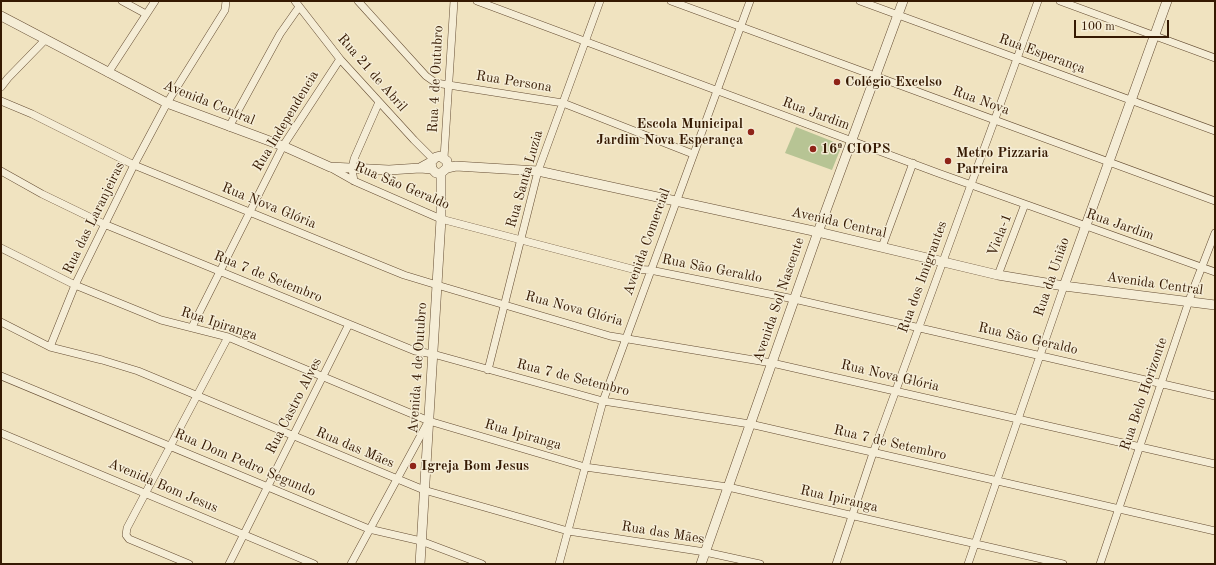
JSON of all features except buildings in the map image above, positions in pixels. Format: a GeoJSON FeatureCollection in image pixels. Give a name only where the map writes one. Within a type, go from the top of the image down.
{"type":"FeatureCollection","features":[{"type":"Feature","properties":{"kind":"street"},"geometry":{"type":"LineString","coordinates":[[122,1],[146,14]]}},
{"type":"Feature","properties":{"kind":"street"},"geometry":{"type":"LineString","coordinates":[[108,73],[155,1]]}},
{"type":"Feature","properties":{"kind":"street","name":"Rua das Laranjeiras"},"geometry":{"type":"LineString","coordinates":[[50,347],[75,285],[134,165],[167,103],[225,10],[226,1]]}},
{"type":"Feature","properties":{"kind":"street","name":"Rua Persona"},"geometry":{"type":"LineString","coordinates":[[358,1],[426,76],[436,83],[563,103],[693,154]]}},
{"type":"Feature","properties":{"kind":"street","name":"Rua 4 de Outubro"},"geometry":{"type":"LineString","coordinates":[[445,165],[454,1]]}},
{"type":"Feature","properties":{"kind":"street","name":"Rua Jardim"},"geometry":{"type":"LineString","coordinates":[[477,1],[851,141],[1215,272]]}},
{"type":"Feature","properties":{"kind":"street","name":"Rua Santa Luzia"},"geometry":{"type":"LineString","coordinates":[[488,370],[538,171],[600,1]]}},
{"type":"Feature","properties":{"kind":"street","name":"Rua Nova"},"geometry":{"type":"LineString","coordinates":[[671,1],[1215,201]]}},
{"type":"Feature","properties":{"kind":"street","name":"Avenida Comercial"},"geometry":{"type":"LineString","coordinates":[[558,564],[603,401],[675,201],[750,1]]}},
{"type":"Feature","properties":{"kind":"street","name":"Rua Esperança"},"geometry":{"type":"LineString","coordinates":[[860,1],[1215,130]]}},
{"type":"Feature","properties":{"kind":"street","name":"Avenida Sol Nascente"},"geometry":{"type":"LineString","coordinates":[[701,564],[818,232],[903,1]]}},
{"type":"Feature","properties":{"kind":"street","name":"Rua dos Imigrantes"},"geometry":{"type":"LineString","coordinates":[[836,564],[873,453],[1038,1]]}},
{"type":"Feature","properties":{"kind":"street"},"geometry":{"type":"LineString","coordinates":[[1060,1],[1215,58]]}},
{"type":"Feature","properties":{"kind":"street","name":"Rua da União"},"geometry":{"type":"LineString","coordinates":[[968,564],[1085,226],[1167,1]]}},
{"type":"Feature","properties":{"kind":"street"},"geometry":{"type":"LineString","coordinates":[[229,127],[297,4]]}},
{"type":"Feature","properties":{"kind":"street","name":"Rua 21 de Abril"},"geometry":{"type":"LineString","coordinates":[[297,4],[340,59],[432,163]]}},
{"type":"Feature","properties":{"kind":"street","name":"Avenida Central"},"geometry":{"type":"LineString","coordinates":[[1,16],[167,103],[283,146],[330,167],[389,170],[420,168],[432,163],[440,156],[445,165],[538,171],[818,232],[998,275],[1064,286],[1215,306]]}},
{"type":"Feature","properties":{"kind":"street"},"geometry":{"type":"LineString","coordinates":[[1,87],[45,40]]}},
{"type":"Feature","properties":{"kind":"street","name":"Rua Independencia"},"geometry":{"type":"LineString","coordinates":[[192,327],[283,146],[340,59]]}},
{"type":"Feature","properties":{"kind":"street","name":"Rua Nova Glória"},"geometry":{"type":"LineString","coordinates":[[1,101],[32,114],[134,165],[404,274],[437,285],[610,336],[626,337],[772,362],[1215,464]]}},
{"type":"Feature","properties":{"kind":"street"},"geometry":{"type":"LineString","coordinates":[[354,181],[352,169],[354,159],[379,102]]}},
{"type":"Feature","properties":{"kind":"street"},"geometry":{"type":"LineString","coordinates":[[432,163],[436,173],[445,165]]}},
{"type":"Feature","properties":{"kind":"street"},"geometry":{"type":"LineString","coordinates":[[882,247],[913,163]]}},
{"type":"Feature","properties":{"kind":"street","name":"Avenida 4 de Outubro"},"geometry":{"type":"LineString","coordinates":[[420,564],[445,165]]}},
{"type":"Feature","properties":{"kind":"street","name":"Rua São Geraldo"},"geometry":{"type":"LineString","coordinates":[[330,167],[354,181],[441,219],[632,269],[650,270],[794,299],[1215,396]]}},
{"type":"Feature","properties":{"kind":"street","name":"Rua 7 de Setembro"},"geometry":{"type":"LineString","coordinates":[[1,171],[42,194],[104,224],[415,351],[433,354],[603,401],[750,424],[1215,531]]}},
{"type":"Feature","properties":{"kind":"street","name":"Viela-1"},"geometry":{"type":"LineString","coordinates":[[998,275],[1025,204]]}},
{"type":"Feature","properties":{"kind":"street","name":"Rua Belo Horizonte"},"geometry":{"type":"LineString","coordinates":[[1100,564],[1189,302],[1215,233]]}},
{"type":"Feature","properties":{"kind":"street","name":"Rua Ipiranga"},"geometry":{"type":"LineString","coordinates":[[1,248],[75,285],[160,320],[228,337],[429,421],[585,467],[728,487],[1063,564]]}},
{"type":"Feature","properties":{"kind":"street","name":"Rua das Mães"},"geometry":{"type":"LineString","coordinates":[[1,322],[50,347],[138,371],[424,490],[568,531],[705,552],[760,564]]}},
{"type":"Feature","properties":{"kind":"street","name":"Rua Castro Alves"},"geometry":{"type":"LineString","coordinates":[[229,564],[349,324]]}},
{"type":"Feature","properties":{"kind":"street"},"geometry":{"type":"LineString","coordinates":[[189,564],[129,539],[126,535],[127,528],[228,337]]}},
{"type":"Feature","properties":{"kind":"street","name":"Rua Dom Pedro Segundo"},"geometry":{"type":"LineString","coordinates":[[1,376],[369,529],[421,541],[482,564]]}},
{"type":"Feature","properties":{"kind":"street"},"geometry":{"type":"LineString","coordinates":[[351,564],[429,421]]}},
{"type":"Feature","properties":{"kind":"street","name":"Avenida Bom Jesus"},"geometry":{"type":"LineString","coordinates":[[1,433],[146,492],[314,564]]}},
{"type":"Feature","properties":{"kind":"green space","name":"16º CIOPS"},"geometry":{"type":"Polygon","coordinates":[[[796,127],[842,145],[832,170],[785,153],[796,127]]]}},
{"type":"Feature","properties":{"kind":"place","name":"Colégio Excelso"},"geometry":{"type":"Point","coordinates":[837,82]}},
{"type":"Feature","properties":{"kind":"place","name":"Escola Municipal Jardim Nova Esperança"},"geometry":{"type":"Point","coordinates":[751,132]}},
{"type":"Feature","properties":{"kind":"place","name":"16º CIOPS"},"geometry":{"type":"Point","coordinates":[813,149]}},
{"type":"Feature","properties":{"kind":"place","name":"Metro Pizzaria Parreira"},"geometry":{"type":"Point","coordinates":[948,161]}},
{"type":"Feature","properties":{"kind":"place","name":"Igreja Bom Jesus"},"geometry":{"type":"Point","coordinates":[413,466]}}]}
